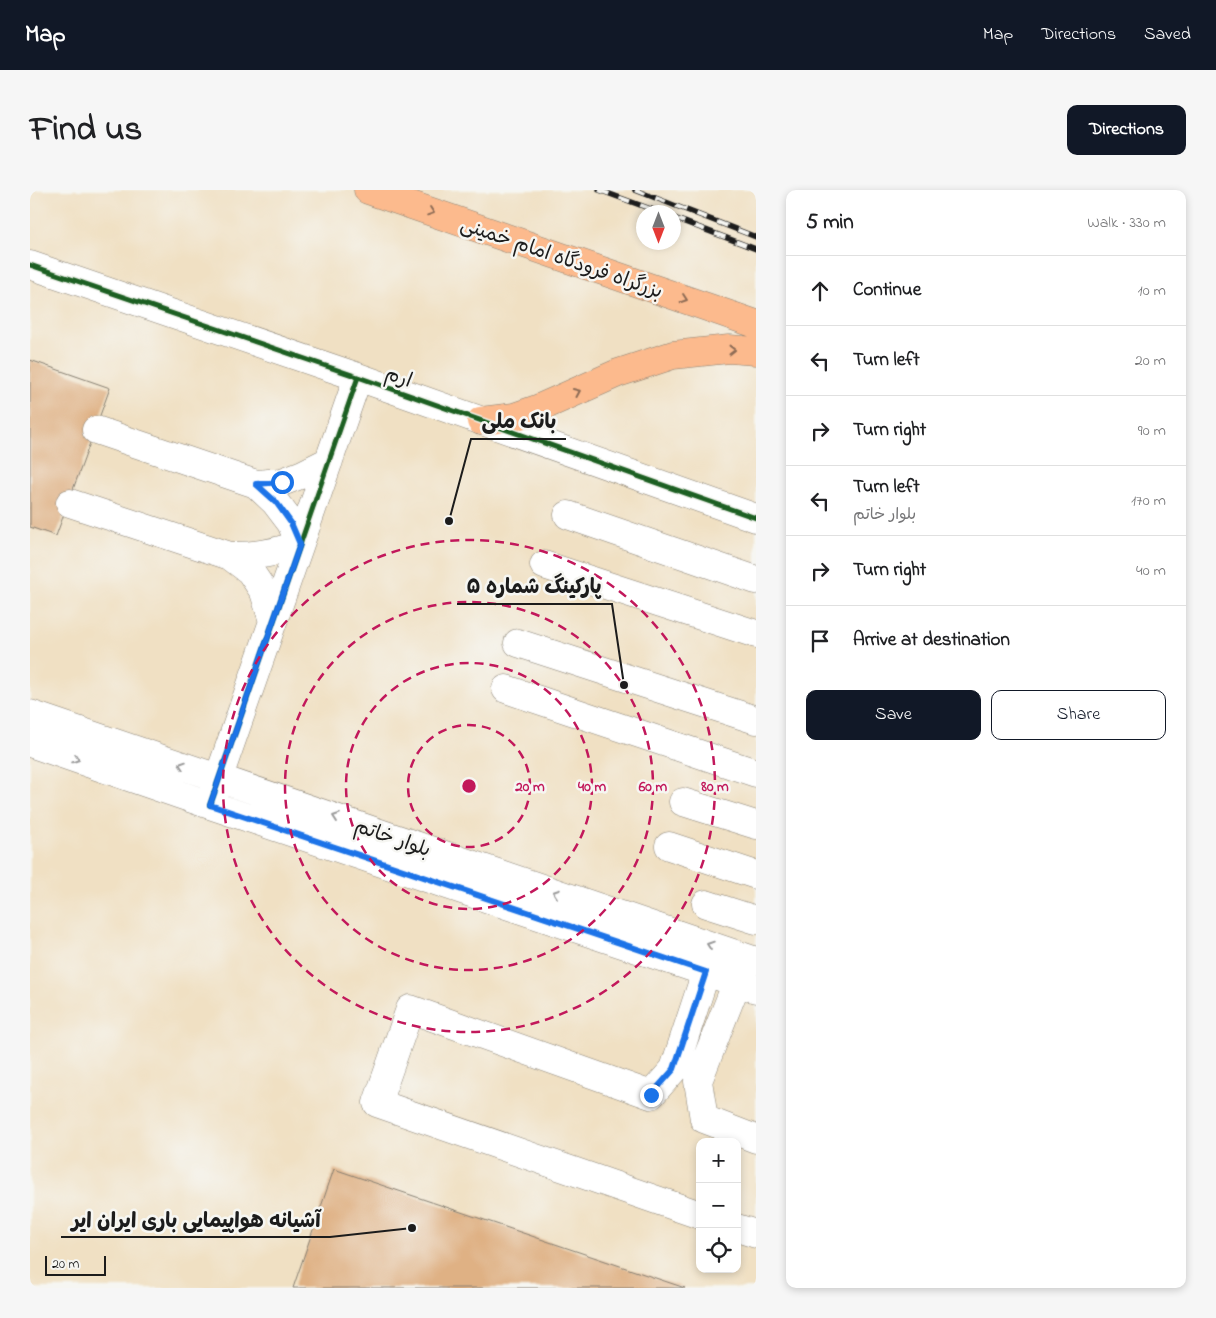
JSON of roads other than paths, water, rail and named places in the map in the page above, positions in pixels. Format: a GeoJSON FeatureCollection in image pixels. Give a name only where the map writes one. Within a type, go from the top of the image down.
{"type":"FeatureCollection","features":[{"type":"Feature","properties":{"kind":"highway","name":"بزرگراه فرودگاه امام خمینی"},"geometry":{"type":"LineString","coordinates":[[368,190],[756,324]]}},
{"type":"Feature","properties":{"kind":"highway"},"geometry":{"type":"LineString","coordinates":[[481,422],[514,417],[537,409],[618,373],[673,355],[729,349],[756,351]]}},
{"type":"Feature","properties":{"kind":"street","name":"ارم"},"geometry":{"type":"LineString","coordinates":[[30,265],[358,377],[756,518]]}},
{"type":"Feature","properties":{"kind":"street"},"geometry":{"type":"LineString","coordinates":[[210,805],[358,377]]}},
{"type":"Feature","properties":{"kind":"street"},"geometry":{"type":"LineString","coordinates":[[96,430],[256,484],[282,482],[329,461]]}},
{"type":"Feature","properties":{"kind":"street"},"geometry":{"type":"LineString","coordinates":[[256,484],[276,502],[291,523],[300,544]]}},
{"type":"Feature","properties":{"kind":"street"},"geometry":{"type":"LineString","coordinates":[[70,503],[230,556],[253,556],[274,553],[300,544]]}},
{"type":"Feature","properties":{"kind":"street"},"geometry":{"type":"LineString","coordinates":[[568,516],[756,580]]}},
{"type":"Feature","properties":{"kind":"street"},"geometry":{"type":"LineString","coordinates":[[230,556],[250,571],[264,592],[274,621]]}},
{"type":"Feature","properties":{"kind":"street"},"geometry":{"type":"LineString","coordinates":[[544,565],[756,634]]}},
{"type":"Feature","properties":{"kind":"street"},"geometry":{"type":"LineString","coordinates":[[518,643],[756,720]]}},
{"type":"Feature","properties":{"kind":"street"},"geometry":{"type":"LineString","coordinates":[[506,689],[756,774]]}},
{"type":"Feature","properties":{"kind":"street","name":"بلوار خاتم"},"geometry":{"type":"LineString","coordinates":[[30,714],[756,961]]}},
{"type":"Feature","properties":{"kind":"street","name":"بلوار خاتم"},"geometry":{"type":"LineString","coordinates":[[30,743],[747,985]]}},
{"type":"Feature","properties":{"kind":"street"},"geometry":{"type":"LineString","coordinates":[[683,802],[756,824]]}},
{"type":"Feature","properties":{"kind":"street"},"geometry":{"type":"LineString","coordinates":[[669,846],[756,875]]}},
{"type":"Feature","properties":{"kind":"street"},"geometry":{"type":"LineString","coordinates":[[706,904],[756,920]]}},
{"type":"Feature","properties":{"kind":"street"},"geometry":{"type":"LineString","coordinates":[[696,1214],[377,1103],[410,1009],[651,1095],[674,1069],[706,972]]}},
{"type":"Feature","properties":{"kind":"street"},"geometry":{"type":"LineString","coordinates":[[747,985],[698,1081],[704,1119],[756,1139]]}},
{"type":"Feature","properties":{"kind":"street"},"geometry":{"type":"LineString","coordinates":[[741,1229],[756,1234]]}},
{"type":"Feature","properties":{"kind":"railway"},"geometry":{"type":"LineString","coordinates":[[599,190],[640,205]]}},
{"type":"Feature","properties":{"kind":"railway"},"geometry":{"type":"LineString","coordinates":[[635,190],[756,237]]}},
{"type":"Feature","properties":{"kind":"railway"},"geometry":{"type":"LineString","coordinates":[[681,221],[756,249]]}},
{"type":"Feature","properties":{"kind":"place","name":"بانک ملی"},"geometry":{"type":"Point","coordinates":[449,521]}},
{"type":"Feature","properties":{"kind":"place","name":"پارکینگ شماره ۵"},"geometry":{"type":"Point","coordinates":[624,685]}},
{"type":"Feature","properties":{"kind":"place","name":"آشیانه هواپیمایی باری ایران ایر"},"geometry":{"type":"Point","coordinates":[412,1228]}}]}
